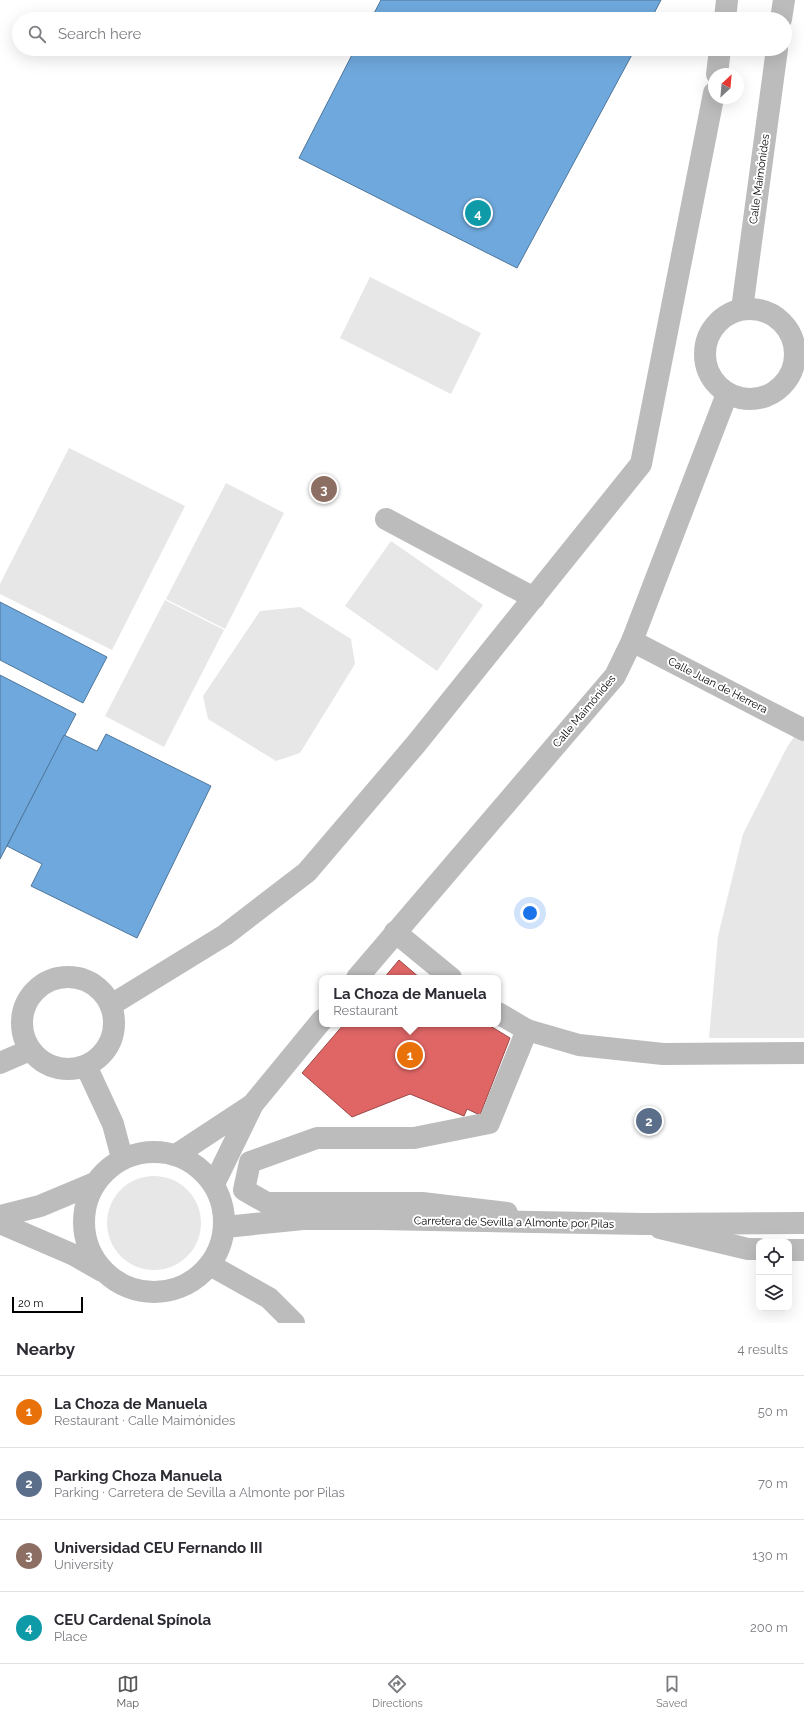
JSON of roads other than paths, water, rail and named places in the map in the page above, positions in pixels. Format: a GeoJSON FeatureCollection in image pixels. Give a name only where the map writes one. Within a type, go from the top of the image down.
{"type":"FeatureCollection","features":[{"type":"Feature","properties":{"kind":"street"},"geometry":{"type":"LineString","coordinates":[[725,12],[727,0]]}},
{"type":"Feature","properties":{"kind":"street"},"geometry":{"type":"LineString","coordinates":[[782,12],[784,0]]}},
{"type":"Feature","properties":{"kind":"street"},"geometry":{"type":"LineString","coordinates":[[718,68],[719,56]]}},
{"type":"Feature","properties":{"kind":"street","name":"Calle Maimónides"},"geometry":{"type":"LineString","coordinates":[[742,309],[776,56]]}},
{"type":"Feature","properties":{"kind":"street"},"geometry":{"type":"LineString","coordinates":[[111,1005],[225,935],[307,872],[416,744],[641,464],[712,104]]}},
{"type":"Feature","properties":{"kind":"street"},"geometry":{"type":"LineString","coordinates":[[750,308],[766,311],[780,319],[788,328],[800,360],[789,379],[778,390],[764,398],[742,399],[727,394],[714,383],[707,369],[704,353],[707,339],[714,325],[727,315],[742,309],[750,308]]}},
{"type":"Feature","properties":{"kind":"street","name":"Calle Maimónides"},"geometry":{"type":"LineString","coordinates":[[359,975],[615,676],[632,641],[727,394]]}},
{"type":"Feature","properties":{"kind":"street"},"geometry":{"type":"LineString","coordinates":[[386,519],[534,598]]}},
{"type":"Feature","properties":{"kind":"street","name":"Calle Juan de Herrera"},"geometry":{"type":"LineString","coordinates":[[632,641],[804,730]]}},
{"type":"Feature","properties":{"kind":"street"},"geometry":{"type":"LineString","coordinates":[[395,932],[447,975]]}},
{"type":"Feature","properties":{"kind":"street"},"geometry":{"type":"LineString","coordinates":[[58,978],[74,978],[89,982],[102,992],[111,1005],[114,1019],[113,1034],[108,1048],[98,1059],[86,1066],[72,1070],[57,1068],[44,1063],[30,1050],[22,1025],[24,1010],[31,995],[43,984],[58,978]]}},
{"type":"Feature","properties":{"kind":"street"},"geometry":{"type":"LineString","coordinates":[[501,1015],[527,1030],[579,1045],[663,1054],[804,1054]]}},
{"type":"Feature","properties":{"kind":"street"},"geometry":{"type":"LineString","coordinates":[[214,1184],[253,1104],[319,1024]]}},
{"type":"Feature","properties":{"kind":"street"},"geometry":{"type":"LineString","coordinates":[[527,1030],[489,1123],[414,1138],[316,1138],[250,1162],[244,1190],[267,1203],[422,1203],[594,1223]]}},
{"type":"Feature","properties":{"kind":"street"},"geometry":{"type":"LineString","coordinates":[[0,1063],[30,1050]]}},
{"type":"Feature","properties":{"kind":"street"},"geometry":{"type":"LineString","coordinates":[[86,1066],[113,1124],[122,1158]]}},
{"type":"Feature","properties":{"kind":"street"},"geometry":{"type":"LineString","coordinates":[[176,1154],[253,1104]]}},
{"type":"Feature","properties":{"kind":"street"},"geometry":{"type":"LineString","coordinates":[[0,1223],[74,1255],[125,1286],[148,1292],[171,1291],[193,1281],[210,1265],[220,1247],[225,1227],[223,1205],[214,1184],[198,1166],[176,1154],[152,1152],[140,1153],[122,1158],[108,1169],[95,1183],[85,1205],[84,1229],[91,1253],[105,1273]]}},
{"type":"Feature","properties":{"kind":"street"},"geometry":{"type":"LineString","coordinates":[[0,1216],[40,1206],[95,1183]]}},
{"type":"Feature","properties":{"kind":"street","name":"Carretera de Sevilla a Almonte por Pilas"},"geometry":{"type":"LineString","coordinates":[[225,1227],[303,1219],[643,1224],[804,1223]]}},
{"type":"Feature","properties":{"kind":"street"},"geometry":{"type":"LineString","coordinates":[[643,1224],[748,1249],[756,1249]]}},
{"type":"Feature","properties":{"kind":"street"},"geometry":{"type":"LineString","coordinates":[[792,1250],[804,1250]]}},
{"type":"Feature","properties":{"kind":"street"},"geometry":{"type":"LineString","coordinates":[[210,1265],[269,1298],[294,1323]]}},
{"type":"Feature","properties":{"kind":"place","name":"CEU Cardenal Spínola"},"geometry":{"type":"Point","coordinates":[478,213]}},
{"type":"Feature","properties":{"kind":"place","name":"Universidad CEU Fernando III"},"geometry":{"type":"Point","coordinates":[324,489]}},
{"type":"Feature","properties":{"kind":"place","name":"La Choza de Manuela"},"geometry":{"type":"Point","coordinates":[410,1055]}},
{"type":"Feature","properties":{"kind":"place","name":"Parking Choza Manuela"},"geometry":{"type":"Point","coordinates":[649,1121]}}]}
